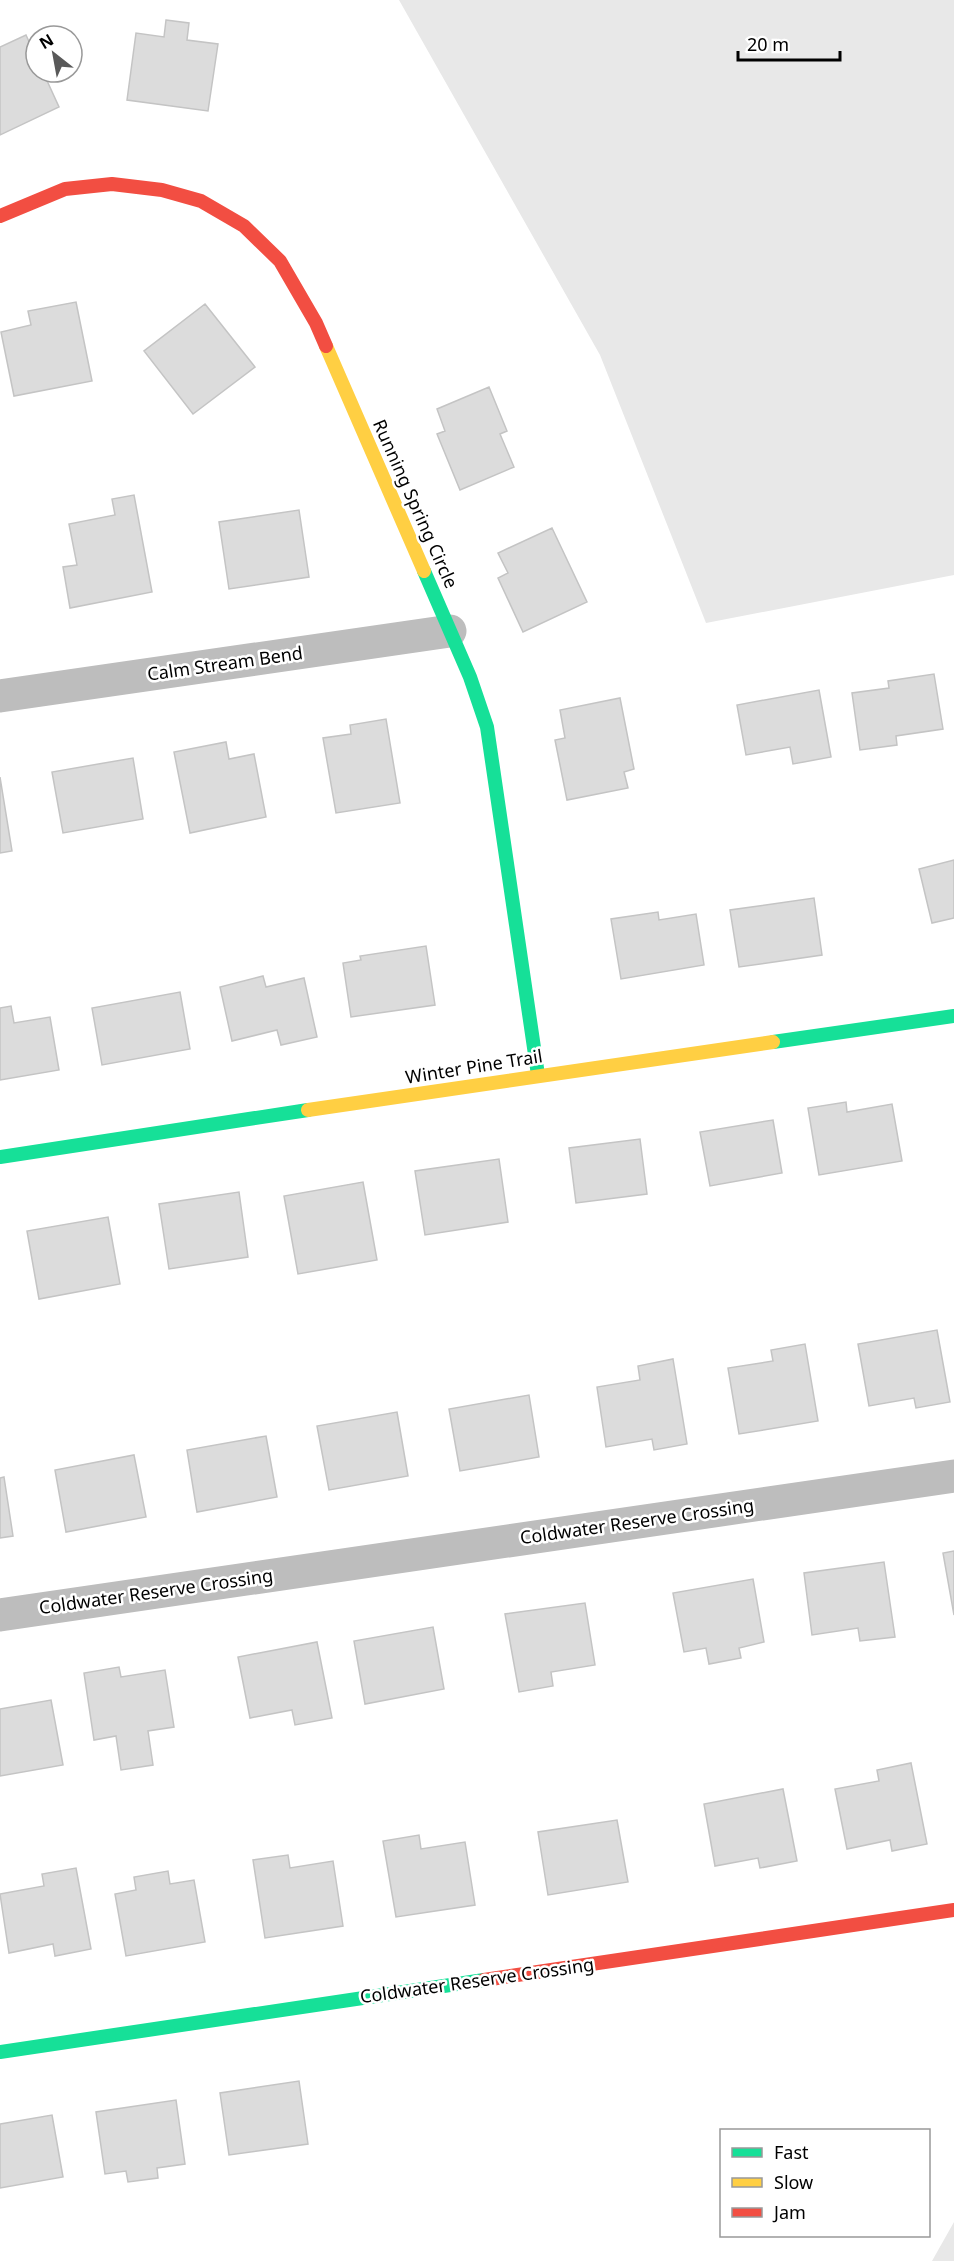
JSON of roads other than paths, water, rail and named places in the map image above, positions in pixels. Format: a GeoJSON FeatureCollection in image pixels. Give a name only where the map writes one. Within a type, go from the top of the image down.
{"type":"FeatureCollection","features":[{"type":"Feature","properties":{"kind":"street","name":"Running Spring Circle"},"geometry":{"type":"LineString","coordinates":[[0,216],[65,189],[112,184],[162,190],[201,201],[244,226],[280,261],[316,323],[470,677],[487,727],[538,1076]]}},
{"type":"Feature","properties":{"kind":"street","name":"Calm Stream Bend"},"geometry":{"type":"LineString","coordinates":[[0,696],[450,632]]}},
{"type":"Feature","properties":{"kind":"street","name":"Winter Pine Trail"},"geometry":{"type":"LineString","coordinates":[[0,1157],[954,1016]]}},
{"type":"Feature","properties":{"kind":"street","name":"Coldwater Reserve Crossing"},"geometry":{"type":"LineString","coordinates":[[0,1615],[954,1476]]}},
{"type":"Feature","properties":{"kind":"street","name":"Coldwater Reserve Crossing"},"geometry":{"type":"LineString","coordinates":[[0,2052],[954,1910]]}}]}
